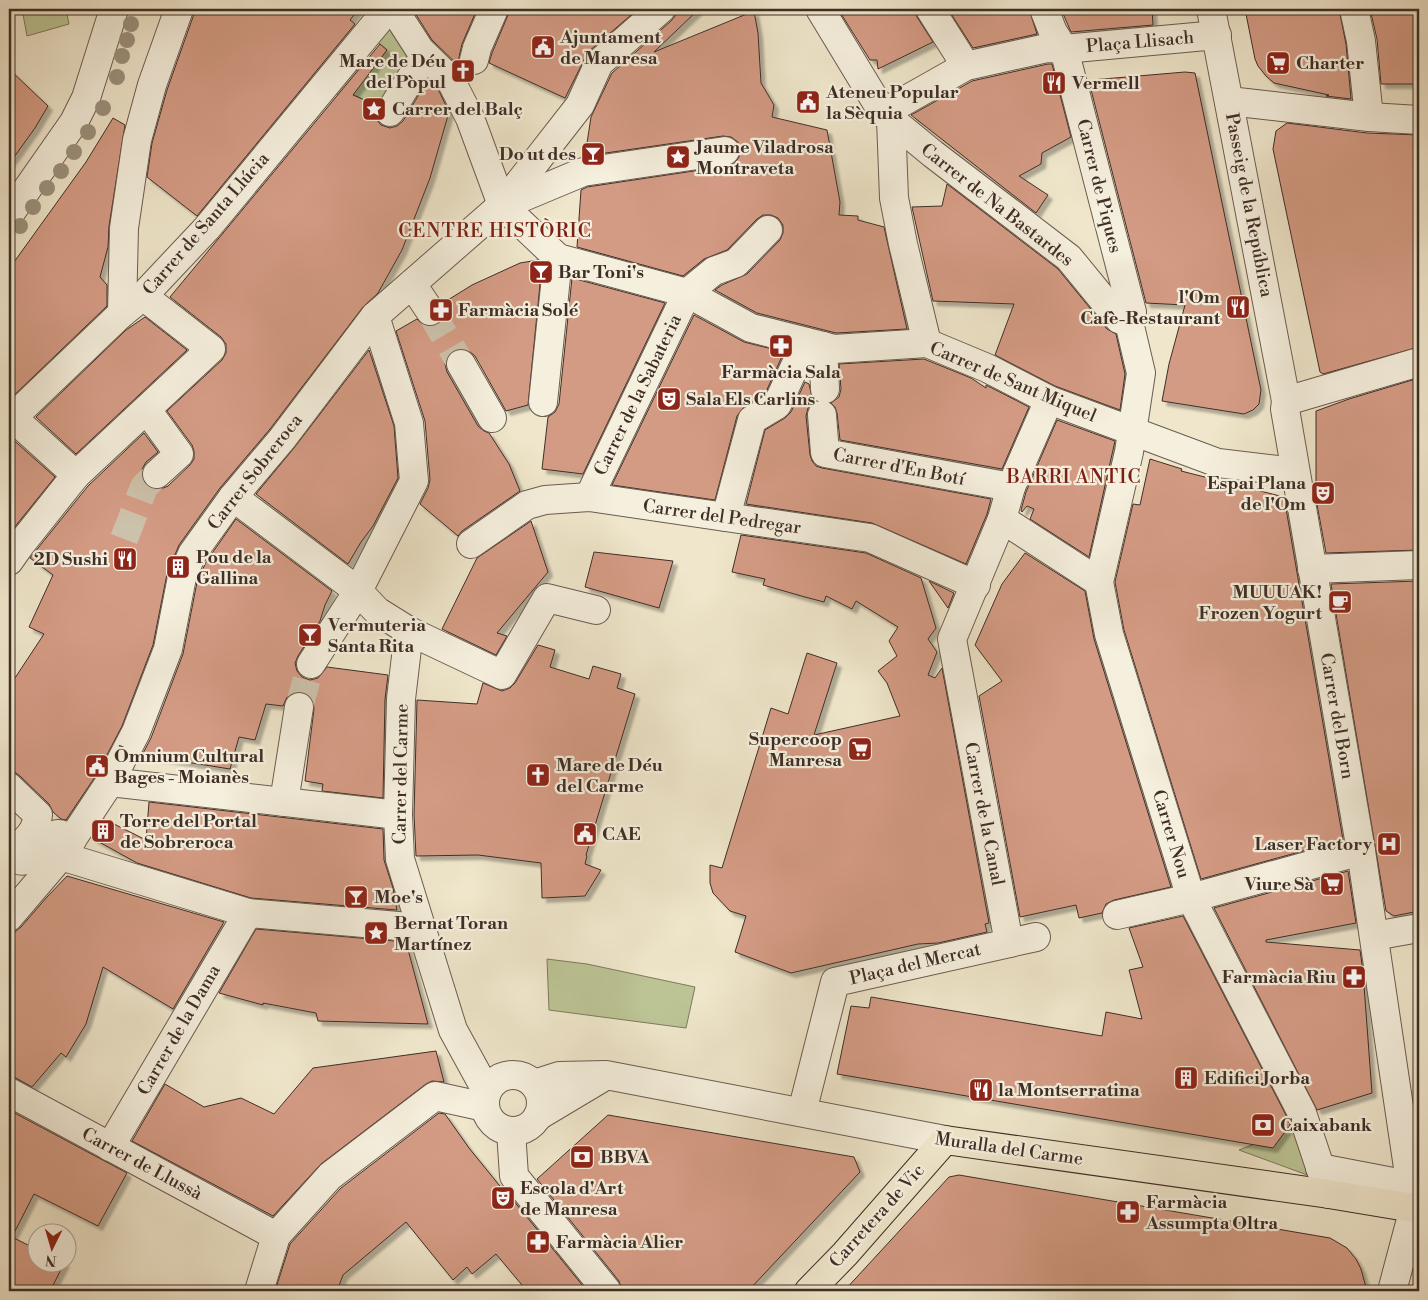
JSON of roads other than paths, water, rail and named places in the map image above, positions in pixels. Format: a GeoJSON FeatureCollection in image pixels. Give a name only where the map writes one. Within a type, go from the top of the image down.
{"type":"FeatureCollection","features":[{"type":"Feature","properties":{"kind":"main road","name":"Muralla del Carme"},"geometry":{"type":"LineString","coordinates":[[945,1140],[1329,1194],[1416,1198]]}},
{"type":"Feature","properties":{"kind":"main road","name":"Carretera de Vic"},"geometry":{"type":"LineString","coordinates":[[809,1291],[845,1254],[945,1140]]}},
{"type":"Feature","properties":{"kind":"street"},"geometry":{"type":"LineString","coordinates":[[9,215],[74,122],[86,98],[114,9]]}},
{"type":"Feature","properties":{"kind":"street"},"geometry":{"type":"LineString","coordinates":[[122,313],[124,228],[138,140],[152,86],[180,9]]}},
{"type":"Feature","properties":{"kind":"street","name":"Carrer de Santa Llúcia"},"geometry":{"type":"LineString","coordinates":[[10,419],[122,313],[143,296],[207,228],[378,21],[384,9]]}},
{"type":"Feature","properties":{"kind":"street"},"geometry":{"type":"LineString","coordinates":[[398,9],[400,19],[425,55],[450,80],[470,118],[502,206],[558,258],[543,402]]}},
{"type":"Feature","properties":{"kind":"street"},"geometry":{"type":"LineString","coordinates":[[475,54],[494,9]]}},
{"type":"Feature","properties":{"kind":"street"},"geometry":{"type":"LineString","coordinates":[[502,206],[580,104],[599,63],[661,9]]}},
{"type":"Feature","properties":{"kind":"street","name":"Carrer de Na Bastardes"},"geometry":{"type":"LineString","coordinates":[[820,9],[887,116],[933,154],[1070,258],[1119,319],[1129,322]]}},
{"type":"Feature","properties":{"kind":"street"},"geometry":{"type":"LineString","coordinates":[[930,9],[966,66]]}},
{"type":"Feature","properties":{"kind":"street","name":"Carrer de Piques"},"geometry":{"type":"LineString","coordinates":[[1044,9],[1053,32],[1064,49],[1132,312],[1129,322],[1141,373],[1128,437]]}},
{"type":"Feature","properties":{"kind":"street"},"geometry":{"type":"LineString","coordinates":[[1354,9],[1361,41],[1369,117]]}},
{"type":"Feature","properties":{"kind":"street","name":"Plaça Llisach"},"geometry":{"type":"LineString","coordinates":[[887,116],[966,66],[1047,48],[1064,49],[1214,22]]}},
{"type":"Feature","properties":{"kind":"street","name":"Passeig de la República"},"geometry":{"type":"LineString","coordinates":[[1214,22],[1286,401],[1285,409],[1297,484]]}},
{"type":"Feature","properties":{"kind":"street"},"geometry":{"type":"LineString","coordinates":[[390,112],[425,55]]}},
{"type":"Feature","properties":{"kind":"street"},"geometry":{"type":"LineString","coordinates":[[1229,101],[1369,117],[1419,120]]}},
{"type":"Feature","properties":{"kind":"street"},"geometry":{"type":"LineString","coordinates":[[887,116],[894,198],[927,343]]}},
{"type":"Feature","properties":{"kind":"street"},"geometry":{"type":"LineString","coordinates":[[502,206],[583,172],[724,151]]}},
{"type":"Feature","properties":{"kind":"street","name":"Carrer Sobreroca"},"geometry":{"type":"LineString","coordinates":[[61,844],[110,782],[136,732],[168,649],[182,577],[192,554],[233,497],[282,439],[375,316],[502,206]]}},
{"type":"Feature","properties":{"kind":"street"},"geometry":{"type":"LineString","coordinates":[[687,293],[714,271],[736,263],[768,230]]}},
{"type":"Feature","properties":{"kind":"street","name":"Carrer de Sant Miquel"},"geometry":{"type":"LineString","coordinates":[[558,258],[687,293],[751,328],[834,349],[927,343],[987,368],[1128,437],[1297,484]]}},
{"type":"Feature","properties":{"kind":"street"},"geometry":{"type":"LineString","coordinates":[[412,284],[430,311]]}},
{"type":"Feature","properties":{"kind":"street","name":"Carrer de la Sabateria"},"geometry":{"type":"LineString","coordinates":[[588,497],[687,293]]}},
{"type":"Feature","properties":{"kind":"street"},"geometry":{"type":"LineString","coordinates":[[9,561],[76,475],[211,349],[143,296]]}},
{"type":"Feature","properties":{"kind":"street"},"geometry":{"type":"LineString","coordinates":[[311,664],[349,584],[414,481],[409,423],[375,316]]}},
{"type":"Feature","properties":{"kind":"street"},"geometry":{"type":"LineString","coordinates":[[814,344],[825,388]]}},
{"type":"Feature","properties":{"kind":"street"},"geometry":{"type":"LineString","coordinates":[[726,517],[752,420],[777,405],[814,344]]}},
{"type":"Feature","properties":{"kind":"street"},"geometry":{"type":"LineString","coordinates":[[1286,401],[1419,362]]}},
{"type":"Feature","properties":{"kind":"street"},"geometry":{"type":"LineString","coordinates":[[461,364],[492,418]]}},
{"type":"Feature","properties":{"kind":"street","name":"Carrer de la Canal"},"geometry":{"type":"LineString","coordinates":[[1008,942],[952,639],[976,585],[1007,501],[1049,400]]}},
{"type":"Feature","properties":{"kind":"street"},"geometry":{"type":"LineString","coordinates":[[147,410],[179,454],[157,474]]}},
{"type":"Feature","properties":{"kind":"street","name":"Carrer d'En Botí"},"geometry":{"type":"LineString","coordinates":[[822,415],[825,453],[1007,501]]}},
{"type":"Feature","properties":{"kind":"street"},"geometry":{"type":"LineString","coordinates":[[10,419],[76,475]]}},
{"type":"Feature","properties":{"kind":"street","name":"Carrer Nou"},"geometry":{"type":"LineString","coordinates":[[1128,437],[1099,582],[1109,634],[1191,898],[1302,1113],[1329,1194]]}},
{"type":"Feature","properties":{"kind":"street","name":"Carrer del Born"},"geometry":{"type":"LineString","coordinates":[[1297,484],[1361,852],[1416,1198]]}},
{"type":"Feature","properties":{"kind":"street"},"geometry":{"type":"LineString","coordinates":[[233,497],[349,584],[377,610],[409,631],[502,675],[547,598],[596,610]]}},
{"type":"Feature","properties":{"kind":"street","name":"Carrer del Pedregar"},"geometry":{"type":"LineString","coordinates":[[472,544],[527,504],[545,500],[588,497],[870,538],[976,585]]}},
{"type":"Feature","properties":{"kind":"street"},"geometry":{"type":"LineString","coordinates":[[1007,501],[1034,540],[1099,582]]}},
{"type":"Feature","properties":{"kind":"street"},"geometry":{"type":"LineString","coordinates":[[1312,570],[1419,565]]}},
{"type":"Feature","properties":{"kind":"street","name":"Carrer del Carme"},"geometry":{"type":"LineString","coordinates":[[409,631],[401,699],[398,815],[400,859],[453,1030],[486,1100]]}},
{"type":"Feature","properties":{"kind":"street"},"geometry":{"type":"LineString","coordinates":[[284,802],[299,707]]}},
{"type":"Feature","properties":{"kind":"street"},"geometry":{"type":"LineString","coordinates":[[110,782],[398,815]]}},
{"type":"Feature","properties":{"kind":"street"},"geometry":{"type":"LineString","coordinates":[[9,787],[38,816],[37,824],[32,833],[24,844],[12,853],[13,857],[17,860],[25,860],[61,844],[248,913],[421,928]]}},
{"type":"Feature","properties":{"kind":"street"},"geometry":{"type":"LineString","coordinates":[[9,917],[61,844]]}},
{"type":"Feature","properties":{"kind":"street"},"geometry":{"type":"LineString","coordinates":[[1117,915],[1191,898],[1361,852]]}},
{"type":"Feature","properties":{"kind":"street","name":"Carrer de la Dama"},"geometry":{"type":"LineString","coordinates":[[110,1147],[248,913]]}},
{"type":"Feature","properties":{"kind":"street"},"geometry":{"type":"LineString","coordinates":[[1374,936],[1419,928]]}},
{"type":"Feature","properties":{"kind":"street"},"geometry":{"type":"LineString","coordinates":[[1008,942],[1036,937]]}},
{"type":"Feature","properties":{"kind":"street","name":"Plaça del Mercat"},"geometry":{"type":"LineString","coordinates":[[802,1112],[835,982],[1008,942]]}},
{"type":"Feature","properties":{"kind":"street"},"geometry":{"type":"LineString","coordinates":[[453,1030],[508,1075]]}},
{"type":"Feature","properties":{"kind":"street"},"geometry":{"type":"LineString","coordinates":[[508,1075],[518,1075],[527,1078],[534,1084],[539,1091],[541,1108],[538,1116],[530,1126],[511,1131],[497,1126],[487,1114],[486,1100],[495,1080],[508,1075]]}},
{"type":"Feature","properties":{"kind":"street","name":"Muralla del Carme"},"geometry":{"type":"LineString","coordinates":[[534,1084],[560,1076],[606,1076],[945,1140]]}},
{"type":"Feature","properties":{"kind":"street"},"geometry":{"type":"LineString","coordinates":[[538,1116],[606,1076]]}},
{"type":"Feature","properties":{"kind":"street","name":"Carrer de Llussà"},"geometry":{"type":"LineString","coordinates":[[9,1092],[276,1236]]}},
{"type":"Feature","properties":{"kind":"street"},"geometry":{"type":"LineString","coordinates":[[259,1291],[276,1236],[330,1176],[435,1096],[486,1100]]}},
{"type":"Feature","properties":{"kind":"street"},"geometry":{"type":"LineString","coordinates":[[511,1131],[514,1176],[607,1291]]}},
{"type":"Feature","properties":{"kind":"street"},"geometry":{"type":"LineString","coordinates":[[1320,1168],[1416,1198],[1392,1291]]}},
{"type":"Feature","properties":{"kind":"tunnel"},"geometry":{"type":"LineString","coordinates":[[430,311],[461,364]]}},
{"type":"Feature","properties":{"kind":"tunnel"},"geometry":{"type":"LineString","coordinates":[[124,539],[144,487],[157,474]]}},
{"type":"Feature","properties":{"kind":"tunnel"},"geometry":{"type":"LineString","coordinates":[[299,707],[311,664]]}},
{"type":"Feature","properties":{"kind":"place","name":"Ajuntament de Manresa"},"geometry":{"type":"Point","coordinates":[543,47]}},
{"type":"Feature","properties":{"kind":"place","name":"Charter"},"geometry":{"type":"Point","coordinates":[1278,63]}},
{"type":"Feature","properties":{"kind":"place","name":"Mare de Déu del Pòpul"},"geometry":{"type":"Point","coordinates":[463,71]}},
{"type":"Feature","properties":{"kind":"place","name":"Vermell"},"geometry":{"type":"Point","coordinates":[1054,83]}},
{"type":"Feature","properties":{"kind":"place","name":"Ateneu Popular la Sèquia"},"geometry":{"type":"Point","coordinates":[808,102]}},
{"type":"Feature","properties":{"kind":"place","name":"Carrer del Balç"},"geometry":{"type":"Point","coordinates":[374,109]}},
{"type":"Feature","properties":{"kind":"place","name":"Do ut des"},"geometry":{"type":"Point","coordinates":[593,154]}},
{"type":"Feature","properties":{"kind":"place","name":"Jaume Viladrosa Montraveta"},"geometry":{"type":"Point","coordinates":[678,157]}},
{"type":"Feature","properties":{"kind":"place","name":"Bar Toni's"},"geometry":{"type":"Point","coordinates":[541,272]}},
{"type":"Feature","properties":{"kind":"place","name":"l'Om Cafè-Restaurant"},"geometry":{"type":"Point","coordinates":[1238,307]}},
{"type":"Feature","properties":{"kind":"place","name":"Farmàcia Solé"},"geometry":{"type":"Point","coordinates":[441,310]}},
{"type":"Feature","properties":{"kind":"place","name":"Farmàcia Sala"},"geometry":{"type":"Point","coordinates":[781,346]}},
{"type":"Feature","properties":{"kind":"place","name":"Sala Els Carlins"},"geometry":{"type":"Point","coordinates":[669,399]}},
{"type":"Feature","properties":{"kind":"place","name":"Espai Plana de l'Om"},"geometry":{"type":"Point","coordinates":[1323,493]}},
{"type":"Feature","properties":{"kind":"place","name":"2D Sushi"},"geometry":{"type":"Point","coordinates":[125,559]}},
{"type":"Feature","properties":{"kind":"place","name":"Pou de la Gallina"},"geometry":{"type":"Point","coordinates":[178,567]}},
{"type":"Feature","properties":{"kind":"place","name":"MUUUAK! Frozen Yogurt"},"geometry":{"type":"Point","coordinates":[1340,602]}},
{"type":"Feature","properties":{"kind":"place","name":"Vermuteria Santa Rita"},"geometry":{"type":"Point","coordinates":[310,635]}},
{"type":"Feature","properties":{"kind":"place","name":"Supercoop Manresa"},"geometry":{"type":"Point","coordinates":[860,749]}},
{"type":"Feature","properties":{"kind":"place","name":"Òmnium Cultural Bages - Moianès"},"geometry":{"type":"Point","coordinates":[97,766]}},
{"type":"Feature","properties":{"kind":"place","name":"Mare de Déu del Carme"},"geometry":{"type":"Point","coordinates":[538,775]}},
{"type":"Feature","properties":{"kind":"place","name":"Torre del Portal de Sobreroca"},"geometry":{"type":"Point","coordinates":[103,831]}},
{"type":"Feature","properties":{"kind":"place","name":"CAE"},"geometry":{"type":"Point","coordinates":[585,834]}},
{"type":"Feature","properties":{"kind":"place","name":"Laser Factory"},"geometry":{"type":"Point","coordinates":[1389,844]}},
{"type":"Feature","properties":{"kind":"place","name":"Viure Sà"},"geometry":{"type":"Point","coordinates":[1332,884]}},
{"type":"Feature","properties":{"kind":"place","name":"Moe's"},"geometry":{"type":"Point","coordinates":[356,897]}},
{"type":"Feature","properties":{"kind":"place","name":"Bernat Toran Martínez"},"geometry":{"type":"Point","coordinates":[376,933]}},
{"type":"Feature","properties":{"kind":"place","name":"Farmàcia Riu"},"geometry":{"type":"Point","coordinates":[1354,977]}},
{"type":"Feature","properties":{"kind":"place","name":"Edifici Jorba"},"geometry":{"type":"Point","coordinates":[1186,1078]}},
{"type":"Feature","properties":{"kind":"place","name":"la Montserratina"},"geometry":{"type":"Point","coordinates":[981,1090]}},
{"type":"Feature","properties":{"kind":"place","name":"Caixabank"},"geometry":{"type":"Point","coordinates":[1263,1125]}},
{"type":"Feature","properties":{"kind":"place","name":"BBVA"},"geometry":{"type":"Point","coordinates":[582,1157]}},
{"type":"Feature","properties":{"kind":"place","name":"Escola d'Art de Manresa"},"geometry":{"type":"Point","coordinates":[503,1198]}},
{"type":"Feature","properties":{"kind":"place","name":"Farmàcia Assumpta Oltra"},"geometry":{"type":"Point","coordinates":[1128,1212]}},
{"type":"Feature","properties":{"kind":"place","name":"Farmàcia Alier"},"geometry":{"type":"Point","coordinates":[538,1242]}},
{"type":"Feature","properties":{"kind":"district","name":"CENTRE HISTÒRIC"},"geometry":{"type":"Point","coordinates":[495,231]}},
{"type":"Feature","properties":{"kind":"district","name":"BARRI ANTIC"},"geometry":{"type":"Point","coordinates":[1074,477]}}]}
